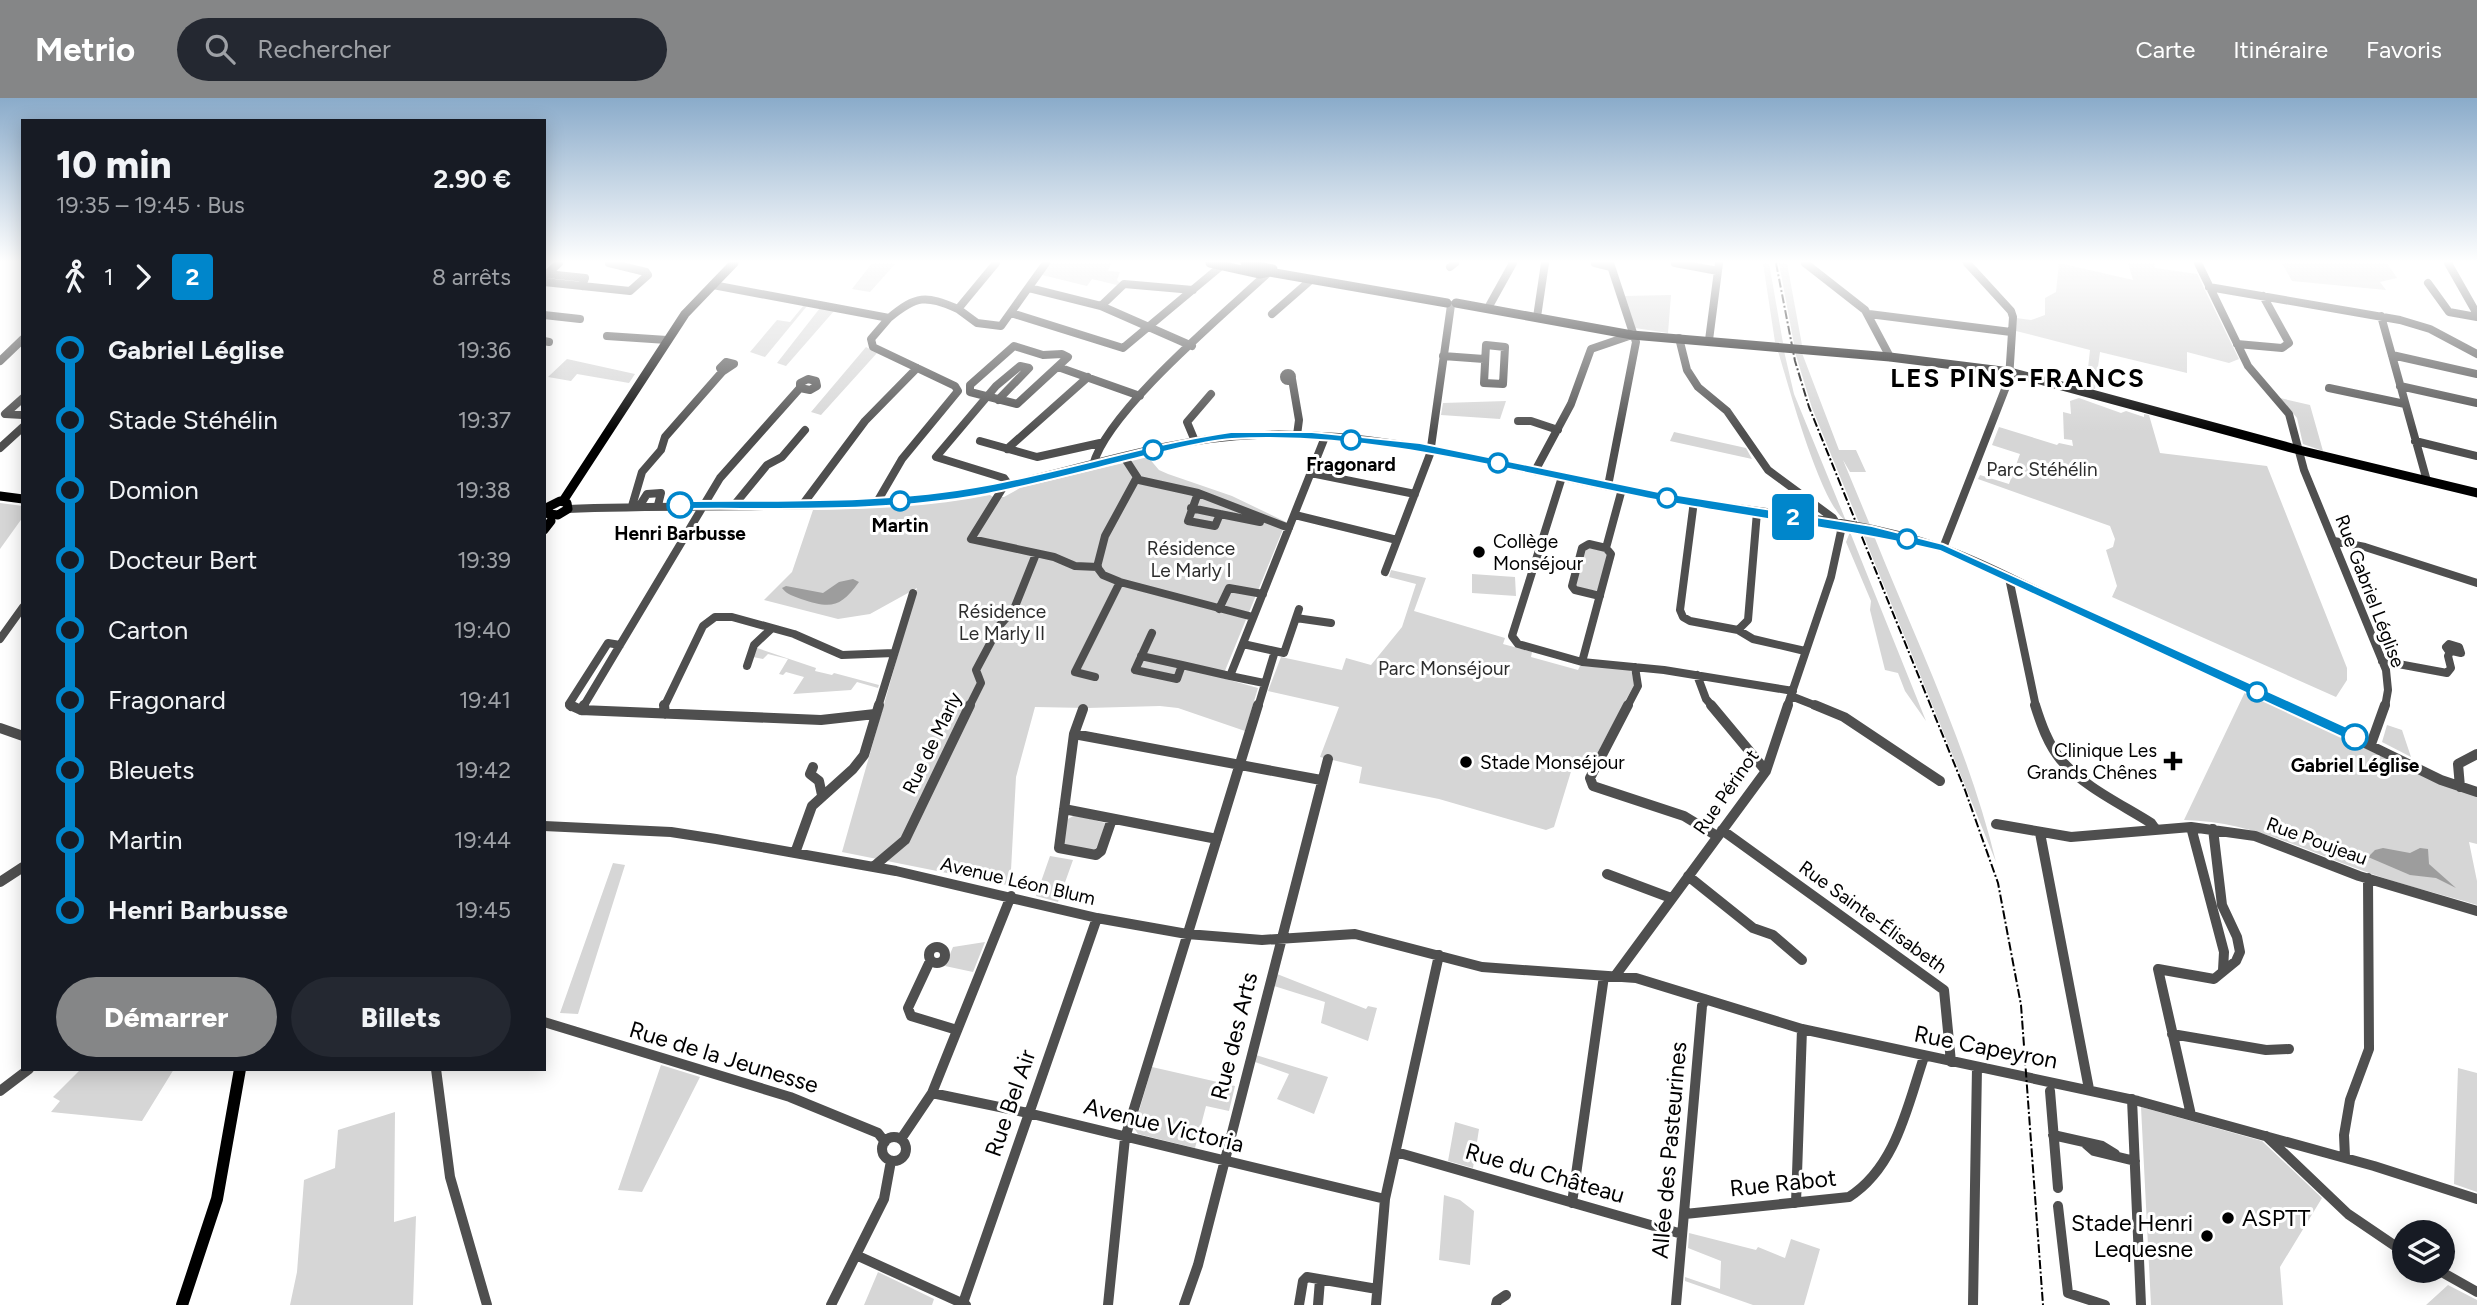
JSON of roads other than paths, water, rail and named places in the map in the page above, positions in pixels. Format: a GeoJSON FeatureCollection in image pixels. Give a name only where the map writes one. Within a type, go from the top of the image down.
{"type":"FeatureCollection","features":[{"type":"Feature","properties":{"kind":"main road"},"geometry":{"type":"LineString","coordinates":[[550,514],[553,503],[566,505],[681,319]]}},
{"type":"Feature","properties":{"kind":"main road"},"geometry":{"type":"LineString","coordinates":[[1548,319],[1634,338],[1709,340],[1890,357],[2010,372],[2299,450],[2477,493]]}},
{"type":"Feature","properties":{"kind":"main road"},"geometry":{"type":"LineString","coordinates":[[0,496],[21,499]]}},
{"type":"Feature","properties":{"kind":"main road"},"geometry":{"type":"LineString","coordinates":[[182,1305],[217,1199],[240,1071]]}},
{"type":"Feature","properties":{"kind":"street"},"geometry":{"type":"LineString","coordinates":[[877,502],[902,459],[958,391],[955,386],[873,347],[871,339],[888,319]]}},
{"type":"Feature","properties":{"kind":"street"},"geometry":{"type":"LineString","coordinates":[[974,319],[998,327],[1005,319]]}},
{"type":"Feature","properties":{"kind":"street"},"geometry":{"type":"LineString","coordinates":[[1030,319],[1118,348],[1127,346],[1159,319]]}},
{"type":"Feature","properties":{"kind":"street"},"geometry":{"type":"LineString","coordinates":[[1130,319],[1192,346]]}},
{"type":"Feature","properties":{"kind":"street"},"geometry":{"type":"LineString","coordinates":[[1093,465],[1092,455],[1117,420],[1220,319]]}},
{"type":"Feature","properties":{"kind":"street"},"geometry":{"type":"LineString","coordinates":[[1385,572],[1430,449],[1449,319]]}},
{"type":"Feature","properties":{"kind":"street"},"geometry":{"type":"LineString","coordinates":[[1608,486],[1634,338],[1628,319]]}},
{"type":"Feature","properties":{"kind":"street"},"geometry":{"type":"LineString","coordinates":[[1709,340],[1712,319]]}},
{"type":"Feature","properties":{"kind":"street"},"geometry":{"type":"LineString","coordinates":[[1871,319],[1890,357]]}},
{"type":"Feature","properties":{"kind":"street"},"geometry":{"type":"LineString","coordinates":[[1910,319],[2011,332]]}},
{"type":"Feature","properties":{"kind":"street"},"geometry":{"type":"LineString","coordinates":[[1943,548],[2010,372],[2013,319]]}},
{"type":"Feature","properties":{"kind":"street","name":"Rue Gabriel Léglise"},"geometry":{"type":"LineString","coordinates":[[2225,319],[2248,366],[2289,414],[2303,466],[2382,661],[2390,688],[2387,705],[2371,744]]}},
{"type":"Feature","properties":{"kind":"street"},"geometry":{"type":"LineString","coordinates":[[2238,344],[2282,348],[2289,343],[2276,319]]}},
{"type":"Feature","properties":{"kind":"street"},"geometry":{"type":"LineString","coordinates":[[2382,319],[2427,481]]}},
{"type":"Feature","properties":{"kind":"street"},"geometry":{"type":"LineString","coordinates":[[2393,319],[2430,330],[2477,354]]}},
{"type":"Feature","properties":{"kind":"street"},"geometry":{"type":"LineString","coordinates":[[607,336],[667,340]]}},
{"type":"Feature","properties":{"kind":"street"},"geometry":{"type":"LineString","coordinates":[[1535,471],[1571,404],[1591,349],[1634,338]]}},
{"type":"Feature","properties":{"kind":"street"},"geometry":{"type":"LineString","coordinates":[[1679,338],[1691,377],[1708,396],[1727,411],[1763,465],[1842,525]]}},
{"type":"Feature","properties":{"kind":"street"},"geometry":{"type":"LineString","coordinates":[[0,360],[21,341]]}},
{"type":"Feature","properties":{"kind":"street"},"geometry":{"type":"LineString","coordinates":[[1486,345],[1506,348],[1503,384],[1483,383],[1483,359],[1486,345]]}},
{"type":"Feature","properties":{"kind":"street"},"geometry":{"type":"LineString","coordinates":[[1014,346],[1043,355],[1068,355],[1017,404],[988,397],[970,391],[970,385],[1014,346]]}},
{"type":"Feature","properties":{"kind":"street"},"geometry":{"type":"LineString","coordinates":[[2392,355],[2477,374]]}},
{"type":"Feature","properties":{"kind":"street"},"geometry":{"type":"LineString","coordinates":[[1443,356],[1483,359]]}},
{"type":"Feature","properties":{"kind":"street"},"geometry":{"type":"LineString","coordinates":[[998,400],[1030,369],[1022,366],[1017,368],[936,457],[1000,476],[1006,485]]}},
{"type":"Feature","properties":{"kind":"street"},"geometry":{"type":"LineString","coordinates":[[1058,367],[1140,396]]}},
{"type":"Feature","properties":{"kind":"street"},"geometry":{"type":"LineString","coordinates":[[803,504],[865,421],[917,368]]}},
{"type":"Feature","properties":{"kind":"street"},"geometry":{"type":"LineString","coordinates":[[636,506],[642,472],[661,450],[665,438],[722,372]]}},
{"type":"Feature","properties":{"kind":"street"},"geometry":{"type":"LineString","coordinates":[[1007,449],[1088,377]]}},
{"type":"Feature","properties":{"kind":"street"},"geometry":{"type":"LineString","coordinates":[[1292,379],[1299,420],[1297,435]]}},
{"type":"Feature","properties":{"kind":"street"},"geometry":{"type":"LineString","coordinates":[[2400,386],[2477,403]]}},
{"type":"Feature","properties":{"kind":"street"},"geometry":{"type":"LineString","coordinates":[[800,388],[720,478],[620,645],[608,643],[569,704],[571,708],[581,710],[821,720],[875,714]]}},
{"type":"Feature","properties":{"kind":"street"},"geometry":{"type":"LineString","coordinates":[[2329,388],[2405,404]]}},
{"type":"Feature","properties":{"kind":"street"},"geometry":{"type":"LineString","coordinates":[[1195,441],[1187,422],[1211,394]]}},
{"type":"Feature","properties":{"kind":"street"},"geometry":{"type":"LineString","coordinates":[[21,400],[5,414],[21,415]]}},
{"type":"Feature","properties":{"kind":"street"},"geometry":{"type":"LineString","coordinates":[[1518,421],[1531,421],[1558,430]]}},
{"type":"Feature","properties":{"kind":"street"},"geometry":{"type":"LineString","coordinates":[[0,448],[21,429]]}},
{"type":"Feature","properties":{"kind":"street"},"geometry":{"type":"LineString","coordinates":[[734,504],[767,465],[789,450],[805,430]]}},
{"type":"Feature","properties":{"kind":"street"},"geometry":{"type":"LineString","coordinates":[[566,505],[803,504],[926,499],[1006,485],[1195,441],[1241,435],[1325,437],[1430,449],[1622,489],[1842,525],[1943,548],[2460,787],[2477,792]]}},
{"type":"Feature","properties":{"kind":"street"},"geometry":{"type":"LineString","coordinates":[[1230,676],[1325,437]]}},
{"type":"Feature","properties":{"kind":"street"},"geometry":{"type":"LineString","coordinates":[[981,441],[1037,457],[1100,443]]}},
{"type":"Feature","properties":{"kind":"street"},"geometry":{"type":"LineString","coordinates":[[2415,441],[2477,456]]}},
{"type":"Feature","properties":{"kind":"street"},"geometry":{"type":"LineString","coordinates":[[1124,457],[1136,479],[1198,493],[1289,528]]}},
{"type":"Feature","properties":{"kind":"street"},"geometry":{"type":"LineString","coordinates":[[1311,472],[1415,494]]}},
{"type":"Feature","properties":{"kind":"street"},"geometry":{"type":"LineString","coordinates":[[1562,477],[1512,636],[1518,644],[1582,662],[1697,675],[1792,694],[1844,717],[1940,780]]}},
{"type":"Feature","properties":{"kind":"street"},"geometry":{"type":"LineString","coordinates":[[1097,567],[1097,559],[1105,538],[1136,479]]}},
{"type":"Feature","properties":{"kind":"street"},"geometry":{"type":"LineString","coordinates":[[1006,485],[971,540],[1075,565],[1097,567],[1106,576],[1120,582],[1253,617]]}},
{"type":"Feature","properties":{"kind":"street"},"geometry":{"type":"LineString","coordinates":[[1606,548],[1622,489]]}},
{"type":"Feature","properties":{"kind":"street"},"geometry":{"type":"LineString","coordinates":[[1198,493],[1188,521],[1214,526],[1220,514]]}},
{"type":"Feature","properties":{"kind":"street"},"geometry":{"type":"LineString","coordinates":[[1694,501],[1680,610],[1683,617],[1690,621],[1738,630],[1753,639],[1805,651]]}},
{"type":"Feature","properties":{"kind":"street"},"geometry":{"type":"LineString","coordinates":[[1191,508],[1269,522]]}},
{"type":"Feature","properties":{"kind":"street"},"geometry":{"type":"LineString","coordinates":[[1738,630],[1748,620],[1757,512]]}},
{"type":"Feature","properties":{"kind":"street"},"geometry":{"type":"LineString","coordinates":[[1294,515],[1397,540]]}},
{"type":"Feature","properties":{"kind":"street","name":"Rue Périnot"},"geometry":{"type":"LineString","coordinates":[[1609,976],[1766,771],[1832,577],[1842,525]]}},
{"type":"Feature","properties":{"kind":"street"},"geometry":{"type":"LineString","coordinates":[[2334,541],[2365,547],[2477,583]]}},
{"type":"Feature","properties":{"kind":"street"},"geometry":{"type":"LineString","coordinates":[[1582,662],[1600,596],[1611,554],[1606,548],[1589,544],[1582,548],[1572,586],[1575,590],[1600,596]]}},
{"type":"Feature","properties":{"kind":"street","name":"Rue de Marly"},"geometry":{"type":"LineString","coordinates":[[873,867],[905,840],[981,682],[976,670],[1000,625],[1014,609],[1036,554]]}},
{"type":"Feature","properties":{"kind":"street"},"geometry":{"type":"LineString","coordinates":[[2009,578],[2035,705],[2044,732],[2061,760],[2085,782],[2151,823],[2156,830]]}},
{"type":"Feature","properties":{"kind":"street"},"geometry":{"type":"LineString","coordinates":[[1095,677],[1075,672],[1120,582]]}},
{"type":"Feature","properties":{"kind":"street"},"geometry":{"type":"LineString","coordinates":[[1219,608],[1229,588],[1262,594]]}},
{"type":"Feature","properties":{"kind":"street"},"geometry":{"type":"LineString","coordinates":[[795,853],[809,813],[822,795],[859,762],[913,593]]}},
{"type":"Feature","properties":{"kind":"street"},"geometry":{"type":"LineString","coordinates":[[0,639],[21,610]]}},
{"type":"Feature","properties":{"kind":"street"},"geometry":{"type":"LineString","coordinates":[[1108,1305],[1125,1138],[1264,683],[1297,614],[1331,623]]}},
{"type":"Feature","properties":{"kind":"street"},"geometry":{"type":"LineString","coordinates":[[666,714],[664,704],[708,620],[723,615],[794,634],[842,655],[894,653]]}},
{"type":"Feature","properties":{"kind":"street"},"geometry":{"type":"LineString","coordinates":[[747,666],[747,658],[764,632],[771,629]]}},
{"type":"Feature","properties":{"kind":"street"},"geometry":{"type":"LineString","coordinates":[[1152,633],[1135,670],[1177,680],[1182,665]]}},
{"type":"Feature","properties":{"kind":"street"},"geometry":{"type":"LineString","coordinates":[[1243,644],[1279,652]]}},
{"type":"Feature","properties":{"kind":"street"},"geometry":{"type":"LineString","coordinates":[[2382,661],[2447,673],[2451,668],[2448,656],[2451,652]]}},
{"type":"Feature","properties":{"kind":"street"},"geometry":{"type":"LineString","coordinates":[[1142,656],[1264,683]]}},
{"type":"Feature","properties":{"kind":"street","name":"Rue Sainte-Élisabeth"},"geometry":{"type":"LineString","coordinates":[[1635,667],[1638,685],[1590,778],[1593,786],[1684,816],[1719,833],[1944,990],[1951,1062]]}},
{"type":"Feature","properties":{"kind":"street"},"geometry":{"type":"LineString","coordinates":[[1697,675],[1706,699],[1766,771]]}},
{"type":"Feature","properties":{"kind":"street"},"geometry":{"type":"LineString","coordinates":[[1083,709],[1074,734],[1059,848],[1096,855],[1101,851],[1112,819]]}},
{"type":"Feature","properties":{"kind":"street"},"geometry":{"type":"LineString","coordinates":[[0,728],[21,735]]}},
{"type":"Feature","properties":{"kind":"street"},"geometry":{"type":"LineString","coordinates":[[1074,734],[1321,780]]}},
{"type":"Feature","properties":{"kind":"street"},"geometry":{"type":"LineString","coordinates":[[2460,787],[2458,764],[2477,754]]}},
{"type":"Feature","properties":{"kind":"street","name":"Rue des Arts"},"geometry":{"type":"LineString","coordinates":[[1184,1305],[1198,1265],[1328,759]]}},
{"type":"Feature","properties":{"kind":"street"},"geometry":{"type":"LineString","coordinates":[[813,767],[810,774],[819,781],[822,795]]}},
{"type":"Feature","properties":{"kind":"street"},"geometry":{"type":"LineString","coordinates":[[1064,809],[1217,839]]}},
{"type":"Feature","properties":{"kind":"street","name":"Rue Poujeau"},"geometry":{"type":"LineString","coordinates":[[1996,824],[2040,833],[2086,837],[2156,830],[2213,829],[2270,840],[2368,878],[2477,911]]}},
{"type":"Feature","properties":{"kind":"street","name":"Avenue Léon Blum"},"geometry":{"type":"LineString","coordinates":[[546,826],[671,832],[873,867],[1097,918],[1187,934],[1229,939],[1355,934],[1482,967]]}},
{"type":"Feature","properties":{"kind":"street"},"geometry":{"type":"LineString","coordinates":[[2191,828],[2224,952],[2223,970]]}},
{"type":"Feature","properties":{"kind":"street"},"geometry":{"type":"LineString","coordinates":[[2191,1115],[2158,970],[2165,968],[2171,973],[2208,979],[2218,977],[2236,961],[2241,952],[2222,905],[2213,829]]}},
{"type":"Feature","properties":{"kind":"street"},"geometry":{"type":"LineString","coordinates":[[2040,833],[2089,1089]]}},
{"type":"Feature","properties":{"kind":"street"},"geometry":{"type":"LineString","coordinates":[[0,882],[21,868]]}},
{"type":"Feature","properties":{"kind":"street"},"geometry":{"type":"LineString","coordinates":[[1607,874],[1671,898]]}},
{"type":"Feature","properties":{"kind":"street"},"geometry":{"type":"LineString","coordinates":[[1688,876],[1753,928],[1773,935],[1802,960]]}},
{"type":"Feature","properties":{"kind":"street"},"geometry":{"type":"LineString","coordinates":[[2345,1157],[2344,1135],[2350,1100],[2369,1049],[2368,878]]}},
{"type":"Feature","properties":{"kind":"street"},"geometry":{"type":"LineString","coordinates":[[901,1139],[932,1093],[1011,897]]}},
{"type":"Feature","properties":{"kind":"street"},"geometry":{"type":"LineString","coordinates":[[2210,903],[2222,905]]}},
{"type":"Feature","properties":{"kind":"street","name":"Rue Bel Air"},"geometry":{"type":"LineString","coordinates":[[965,1304],[1028,1113],[1097,918]]}},
{"type":"Feature","properties":{"kind":"street"},"geometry":{"type":"LineString","coordinates":[[1376,1305],[1385,1199],[1439,955]]}},
{"type":"Feature","properties":{"kind":"street"},"geometry":{"type":"LineString","coordinates":[[930,961],[908,1008],[911,1016],[957,1030]]}},
{"type":"Feature","properties":{"kind":"street","name":"Rue Capeyron"},"geometry":{"type":"LineString","coordinates":[[1482,967],[1646,981],[1802,1028],[1924,1057],[2132,1099],[2345,1157],[2477,1199]]}},
{"type":"Feature","properties":{"kind":"street"},"geometry":{"type":"LineString","coordinates":[[1572,1203],[1609,976]]}},
{"type":"Feature","properties":{"kind":"street","name":"Allée des Pasteurines"},"geometry":{"type":"LineString","coordinates":[[1676,1305],[1702,1006],[1705,999]]}},
{"type":"Feature","properties":{"kind":"street","name":"Rue de la Jeunesse"},"geometry":{"type":"LineString","coordinates":[[546,1023],[790,1097],[878,1133],[885,1142]]}},
{"type":"Feature","properties":{"kind":"street"},"geometry":{"type":"LineString","coordinates":[[1796,1203],[1802,1028]]}},
{"type":"Feature","properties":{"kind":"street"},"geometry":{"type":"LineString","coordinates":[[2172,1034],[2266,1050],[2290,1049]]}},
{"type":"Feature","properties":{"kind":"street","name":"Rue Rabot"},"geometry":{"type":"LineString","coordinates":[[1685,1214],[1849,1198],[1863,1190],[1890,1152],[1924,1057]]}},
{"type":"Feature","properties":{"kind":"street"},"geometry":{"type":"LineString","coordinates":[[1973,1305],[1977,1067]]}},
{"type":"Feature","properties":{"kind":"street"},"geometry":{"type":"LineString","coordinates":[[0,1091],[26,1071]]}},
{"type":"Feature","properties":{"kind":"street"},"geometry":{"type":"LineString","coordinates":[[436,1071],[450,1177],[487,1305]]}},
{"type":"Feature","properties":{"kind":"street"},"geometry":{"type":"LineString","coordinates":[[2050,1091],[2058,1188]]}},
{"type":"Feature","properties":{"kind":"street","name":"Avenue Victoria"},"geometry":{"type":"LineString","coordinates":[[932,1093],[1028,1113],[1385,1199]]}},
{"type":"Feature","properties":{"kind":"street"},"geometry":{"type":"LineString","coordinates":[[2132,1099],[2141,1305]]}},
{"type":"Feature","properties":{"kind":"street"},"geometry":{"type":"LineString","coordinates":[[2053,1135],[2087,1144],[2094,1151],[2136,1161]]}},
{"type":"Feature","properties":{"kind":"street"},"geometry":{"type":"LineString","coordinates":[[2265,1135],[2306,1178],[2357,1223],[2392,1245]]}},
{"type":"Feature","properties":{"kind":"street"},"geometry":{"type":"LineString","coordinates":[[891,1138],[901,1139],[906,1144],[905,1152],[899,1159],[891,1161],[885,1158],[882,1153],[885,1142],[891,1138]]}},
{"type":"Feature","properties":{"kind":"street","name":"Rue du Château"},"geometry":{"type":"LineString","coordinates":[[1396,1153],[1682,1234]]}},
{"type":"Feature","properties":{"kind":"street"},"geometry":{"type":"LineString","coordinates":[[831,1305],[884,1199],[891,1161]]}},
{"type":"Feature","properties":{"kind":"street"},"geometry":{"type":"LineString","coordinates":[[2058,1206],[2068,1293],[2105,1305]]}},
{"type":"Feature","properties":{"kind":"street"},"geometry":{"type":"LineString","coordinates":[[856,1255],[965,1304]]}},
{"type":"Feature","properties":{"kind":"street"},"geometry":{"type":"LineString","coordinates":[[1299,1305],[1303,1281],[1307,1277],[1377,1289]]}},
{"type":"Feature","properties":{"kind":"street"},"geometry":{"type":"LineString","coordinates":[[1318,1305],[1320,1280]]}},
{"type":"Feature","properties":{"kind":"street"},"geometry":{"type":"LineString","coordinates":[[2455,1280],[2477,1292]]}},
{"type":"Feature","properties":{"kind":"street"},"geometry":{"type":"LineString","coordinates":[[1496,1305],[1497,1301],[1506,1295]]}},
{"type":"Feature","properties":{"kind":"railway"},"geometry":{"type":"LineString","coordinates":[[1787,319],[1795,361],[1809,407],[1965,790],[1998,883],[2021,1005],[2043,1305]]}},
{"type":"Feature","properties":{"kind":"place","name":"Fragonard"},"geometry":{"type":"Point","coordinates":[1351,440]}},
{"type":"Feature","properties":{"kind":"place","name":"Martin"},"geometry":{"type":"Point","coordinates":[900,501]}},
{"type":"Feature","properties":{"kind":"place","name":"Henri Barbusse"},"geometry":{"type":"Point","coordinates":[680,505]}},
{"type":"Feature","properties":{"kind":"place","name":"Collège Monséjour"},"geometry":{"type":"Point","coordinates":[1479,552]}},
{"type":"Feature","properties":{"kind":"place","name":"Gabriel Léglise"},"geometry":{"type":"Point","coordinates":[2355,737]}},
{"type":"Feature","properties":{"kind":"place","name":"Clinique Les Grands Chênes"},"geometry":{"type":"Point","coordinates":[2173,761]}},
{"type":"Feature","properties":{"kind":"place","name":"Stade Monséjour"},"geometry":{"type":"Point","coordinates":[1466,762]}},
{"type":"Feature","properties":{"kind":"place","name":"ASPTT"},"geometry":{"type":"Point","coordinates":[2228,1218]}},
{"type":"Feature","properties":{"kind":"place","name":"Stade Henri Lequesne"},"geometry":{"type":"Point","coordinates":[2207,1236]}},
{"type":"Feature","properties":{"kind":"district","name":"LES PINS-FRANCS"},"geometry":{"type":"Point","coordinates":[2018,378]}},
{"type":"Feature","properties":{"kind":"park label","name":"Parc Stéhélin"},"geometry":{"type":"Point","coordinates":[2042,469]}},
{"type":"Feature","properties":{"kind":"park label","name":"Résidence Le Marly I"},"geometry":{"type":"Point","coordinates":[1191,559]}},
{"type":"Feature","properties":{"kind":"park label","name":"Résidence Le Marly II"},"geometry":{"type":"Point","coordinates":[1002,622]}},
{"type":"Feature","properties":{"kind":"park label","name":"Parc Monséjour"},"geometry":{"type":"Point","coordinates":[1444,668]}}]}
